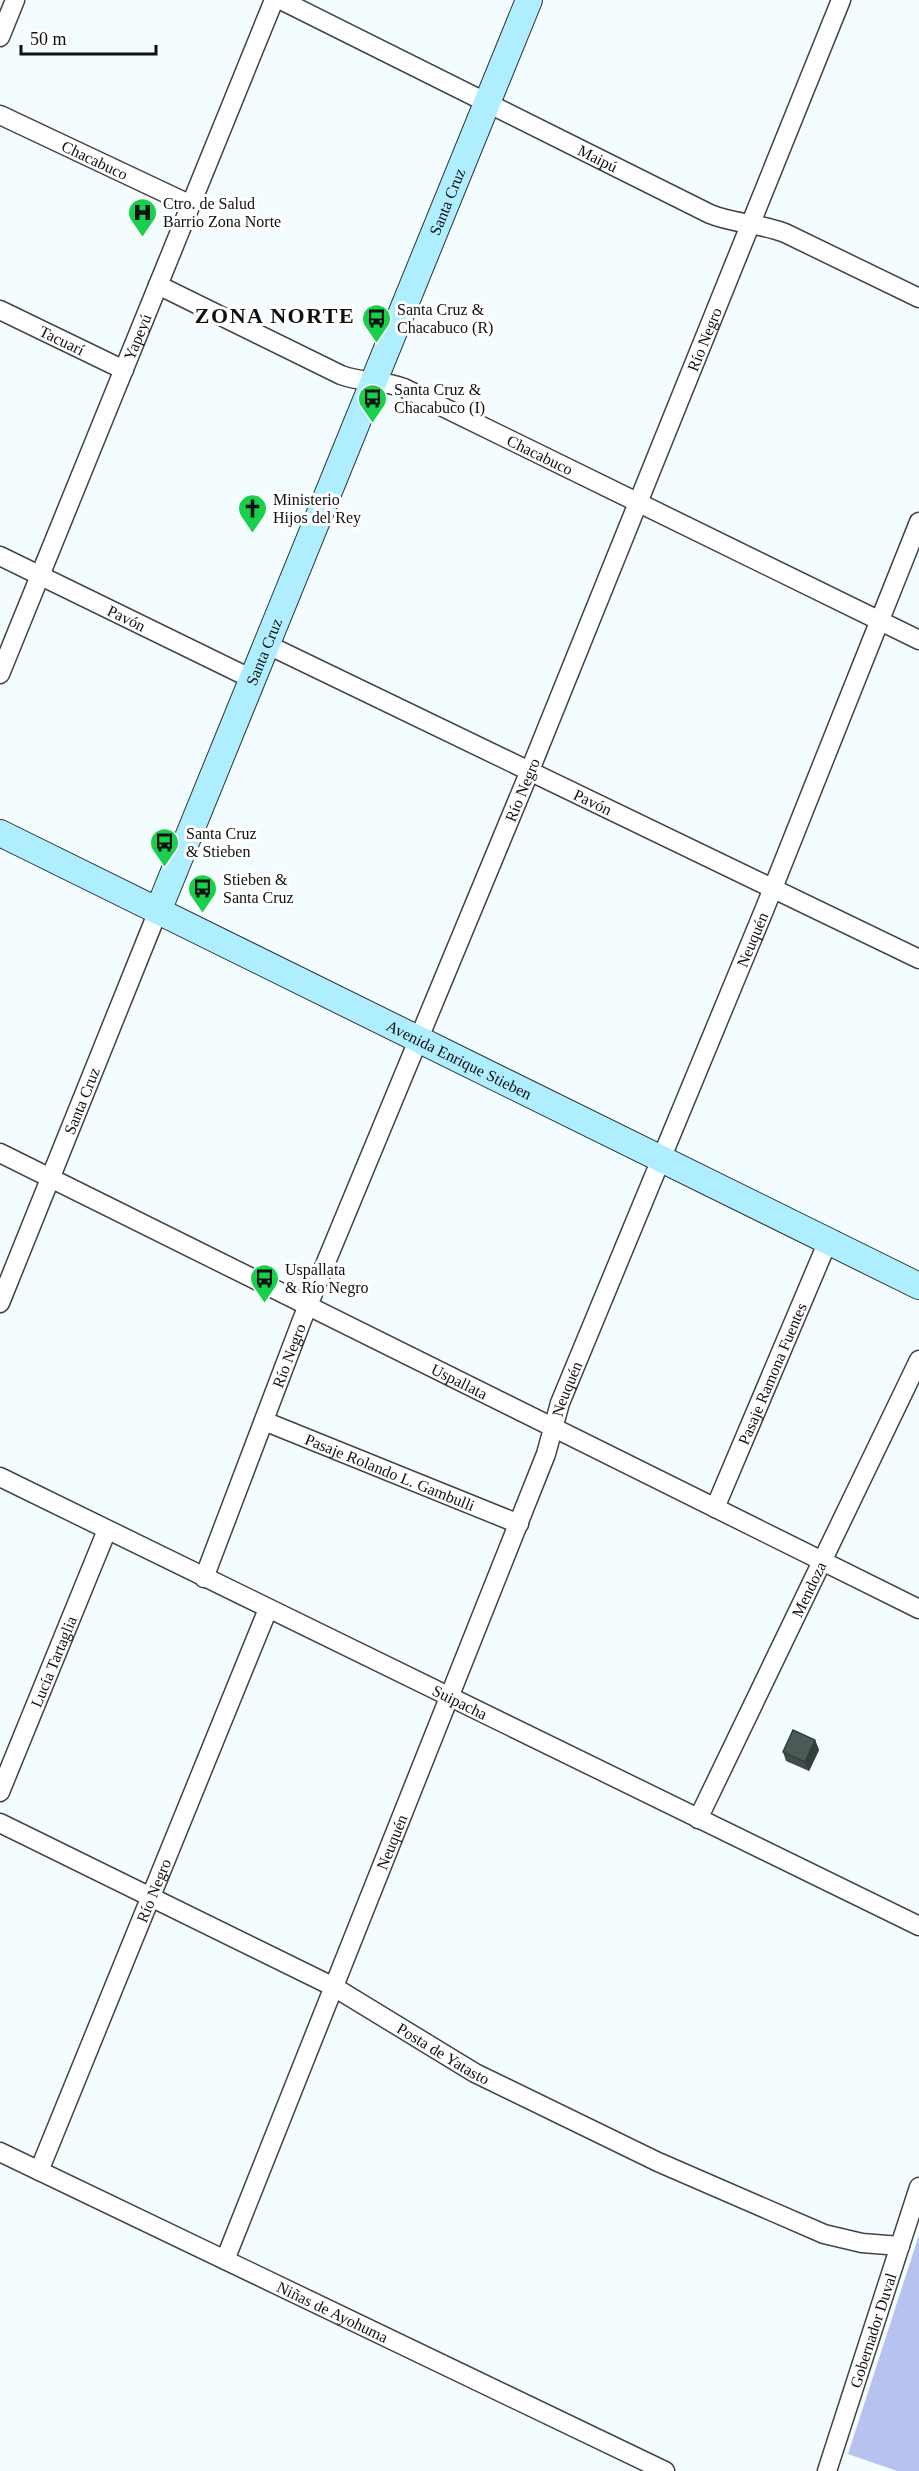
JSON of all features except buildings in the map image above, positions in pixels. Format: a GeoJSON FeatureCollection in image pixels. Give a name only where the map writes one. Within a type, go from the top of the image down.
{"type":"FeatureCollection","features":[{"type":"Feature","properties":{"kind":"main road","name":"Santa Cruz"},"geometry":{"type":"LineString","coordinates":[[158,911],[529,0]]}},
{"type":"Feature","properties":{"kind":"main road","name":"Avenida Enrique Stieben"},"geometry":{"type":"LineString","coordinates":[[0,833],[919,1286]]}},
{"type":"Feature","properties":{"kind":"street"},"geometry":{"type":"LineString","coordinates":[[0,37],[15,0]]}},
{"type":"Feature","properties":{"kind":"street","name":"Yapeyú"},"geometry":{"type":"LineString","coordinates":[[0,674],[274,0]]}},
{"type":"Feature","properties":{"kind":"street","name":"Maipú"},"geometry":{"type":"LineString","coordinates":[[281,0],[710,214],[730,221],[784,233],[919,298]]}},
{"type":"Feature","properties":{"kind":"street","name":"Río Negro"},"geometry":{"type":"LineString","coordinates":[[204,1578],[308,1306],[529,771],[841,0]]}},
{"type":"Feature","properties":{"kind":"street","name":"Chacabuco"},"geometry":{"type":"LineString","coordinates":[[0,115],[191,205]]}},
{"type":"Feature","properties":{"kind":"street","name":"Chacabuco"},"geometry":{"type":"LineString","coordinates":[[158,285],[341,375],[357,380],[389,383],[404,388],[919,640]]}},
{"type":"Feature","properties":{"kind":"street","name":"Tacuarí"},"geometry":{"type":"LineString","coordinates":[[0,310],[124,370]]}},
{"type":"Feature","properties":{"kind":"street","name":"Neuquén"},"geometry":{"type":"LineString","coordinates":[[225,2260],[519,1524],[546,1454],[560,1403],[772,889],[919,522]]}},
{"type":"Feature","properties":{"kind":"street","name":"Pavón"},"geometry":{"type":"LineString","coordinates":[[0,556],[252,679]]}},
{"type":"Feature","properties":{"kind":"street","name":"Pavón"},"geometry":{"type":"LineString","coordinates":[[266,645],[919,959]]}},
{"type":"Feature","properties":{"kind":"street","name":"Santa Cruz"},"geometry":{"type":"LineString","coordinates":[[0,1303],[158,911]]}},
{"type":"Feature","properties":{"kind":"street","name":"Uspallata"},"geometry":{"type":"LineString","coordinates":[[0,1153],[919,1609]]}},
{"type":"Feature","properties":{"kind":"street","name":"Pasaje Ramona Fuentes"},"geometry":{"type":"LineString","coordinates":[[715,1508],[828,1241]]}},
{"type":"Feature","properties":{"kind":"street","name":"Mendoza"},"geometry":{"type":"LineString","coordinates":[[698,1819],[919,1360]]}},
{"type":"Feature","properties":{"kind":"street","name":"Pasaje Rolando L. Gambulli"},"geometry":{"type":"LineString","coordinates":[[264,1421],[519,1524]]}},
{"type":"Feature","properties":{"kind":"street","name":"Suipacha"},"geometry":{"type":"LineString","coordinates":[[0,1477],[919,1926]]}},
{"type":"Feature","properties":{"kind":"street","name":"Lucía Tartaglia"},"geometry":{"type":"LineString","coordinates":[[0,1792],[107,1530]]}},
{"type":"Feature","properties":{"kind":"street","name":"Río Negro"},"geometry":{"type":"LineString","coordinates":[[39,2171],[268,1609]]}},
{"type":"Feature","properties":{"kind":"street","name":"Posta de Yatasto"},"geometry":{"type":"LineString","coordinates":[[0,1823],[334,1987],[475,2073],[658,2162],[824,2234],[861,2243],[900,2246]]}},
{"type":"Feature","properties":{"kind":"street","name":"Niñas de Ayohuma"},"geometry":{"type":"LineString","coordinates":[[0,2152],[665,2471]]}},
{"type":"Feature","properties":{"kind":"street","name":"Gobernador Duval"},"geometry":{"type":"LineString","coordinates":[[827,2471],[919,2187]]}},
{"type":"Feature","properties":{"kind":"shaded area"},"geometry":{"type":"Polygon","coordinates":[[[919,2235],[919,2471],[897,2471],[848,2454],[919,2235]]]}},
{"type":"Feature","properties":{"kind":"place","name":"Ctro. de Salud Barrio Zona Norte"},"geometry":{"type":"Point","coordinates":[142,238]}},
{"type":"Feature","properties":{"kind":"place","name":"Santa Cruz & Chacabuco (R)"},"geometry":{"type":"Point","coordinates":[376,344]}},
{"type":"Feature","properties":{"kind":"place","name":"Santa Cruz & Chacabuco (I)"},"geometry":{"type":"Point","coordinates":[373,424]}},
{"type":"Feature","properties":{"kind":"place","name":"Ministerio Hijos del Rey"},"geometry":{"type":"Point","coordinates":[252,534]}},
{"type":"Feature","properties":{"kind":"place","name":"Santa Cruz & Stieben"},"geometry":{"type":"Point","coordinates":[165,868]}},
{"type":"Feature","properties":{"kind":"place","name":"Stieben & Santa Cruz"},"geometry":{"type":"Point","coordinates":[202,914]}},
{"type":"Feature","properties":{"kind":"place","name":"Uspallata & Río Negro"},"geometry":{"type":"Point","coordinates":[264,1304]}},
{"type":"Feature","properties":{"kind":"district","name":"ZONA NORTE"},"geometry":{"type":"Point","coordinates":[275,315]}}]}
